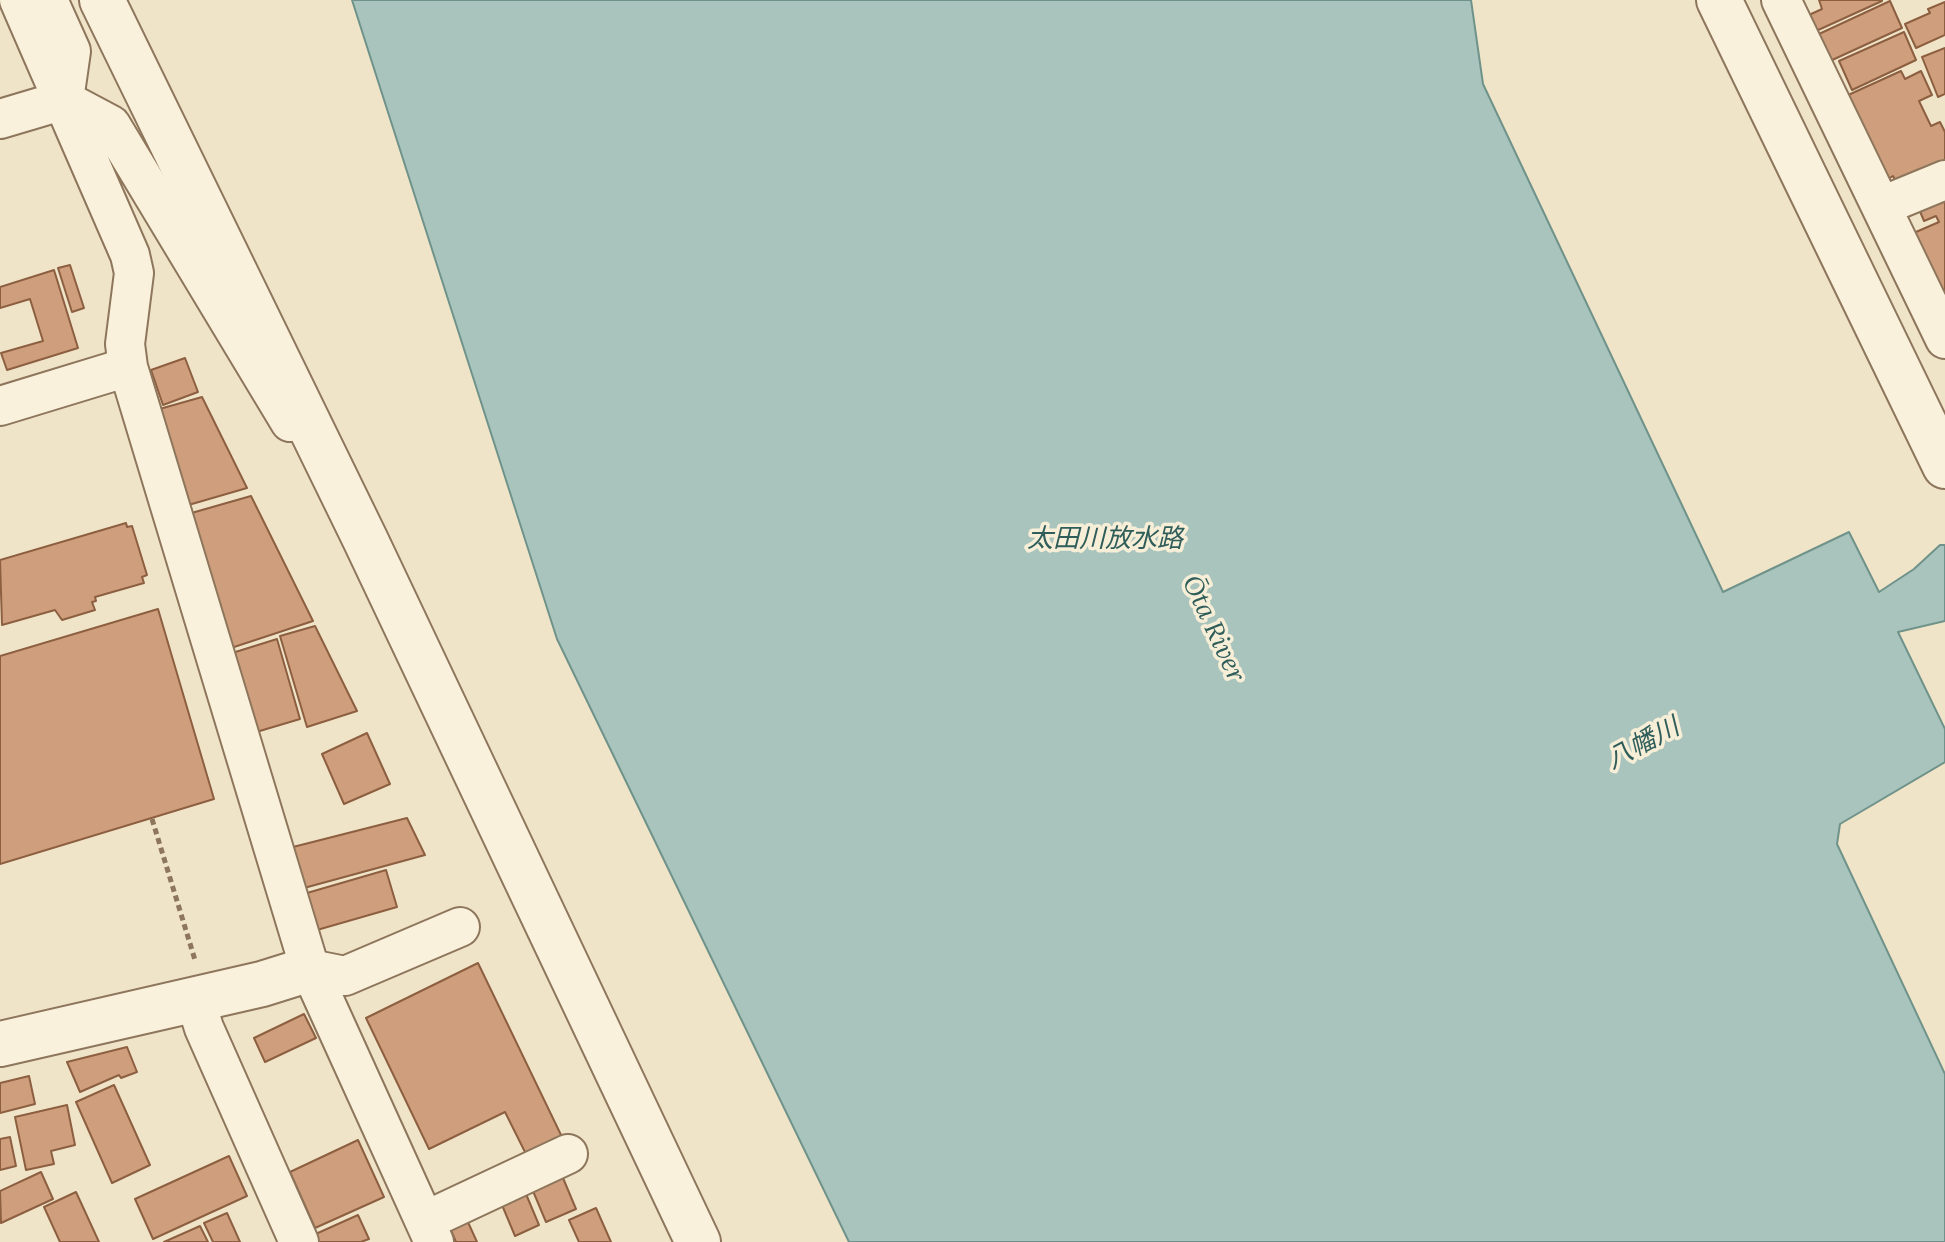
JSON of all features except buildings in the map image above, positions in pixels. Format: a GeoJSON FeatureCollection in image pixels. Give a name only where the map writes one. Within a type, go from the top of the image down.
{"type":"FeatureCollection","features":[{"type":"Feature","properties":{"kind":"street"},"geometry":{"type":"LineString","coordinates":[[19,0],[132,264],[133,293],[125,344],[128,367],[310,969],[430,1231],[568,1154]]}},
{"type":"Feature","properties":{"kind":"street"},"geometry":{"type":"LineString","coordinates":[[48,0],[71,51],[64,100]]}},
{"type":"Feature","properties":{"kind":"street"},"geometry":{"type":"LineString","coordinates":[[102,0],[365,539],[698,1242]]}},
{"type":"Feature","properties":{"kind":"street"},"geometry":{"type":"LineString","coordinates":[[1719,0],[1945,466]]}},
{"type":"Feature","properties":{"kind":"street"},"geometry":{"type":"LineString","coordinates":[[1781,0],[1945,339]]}},
{"type":"Feature","properties":{"kind":"street"},"geometry":{"type":"LineString","coordinates":[[0,119],[64,100],[111,125],[262,378],[365,539]]}},
{"type":"Feature","properties":{"kind":"street"},"geometry":{"type":"LineString","coordinates":[[1882,206],[1945,180]]}},
{"type":"Feature","properties":{"kind":"street"},"geometry":{"type":"LineString","coordinates":[[0,406],[128,367]]}},
{"type":"Feature","properties":{"kind":"street"},"geometry":{"type":"LineString","coordinates":[[0,1044],[196,980],[262,984],[310,969],[345,976],[460,927]]}},
{"type":"Feature","properties":{"kind":"street"},"geometry":{"type":"LineString","coordinates":[[196,980],[204,1028],[299,1242]]}},
{"type":"Feature","properties":{"kind":"path"},"geometry":{"type":"LineString","coordinates":[[152,819],[196,980]]}},
{"type":"Feature","properties":{"kind":"water","name":"太田川放水路"},"geometry":{"type":"Polygon","coordinates":[[[352,0],[1471,0],[1483,84],[1723,592],[1849,532],[1879,592],[1914,569],[1940,545],[1945,545],[1945,621],[1898,632],[1945,729],[1945,762],[1840,824],[1837,844],[1945,1074],[1945,1242],[849,1242],[557,639],[352,0]]]}},
{"type":"Feature","properties":{"kind":"water label","name":"Ōta River"},"geometry":{"type":"Point","coordinates":[1213,629]}},
{"type":"Feature","properties":{"kind":"water label","name":"八幡川"},"geometry":{"type":"Point","coordinates":[1643,744]}}]}
